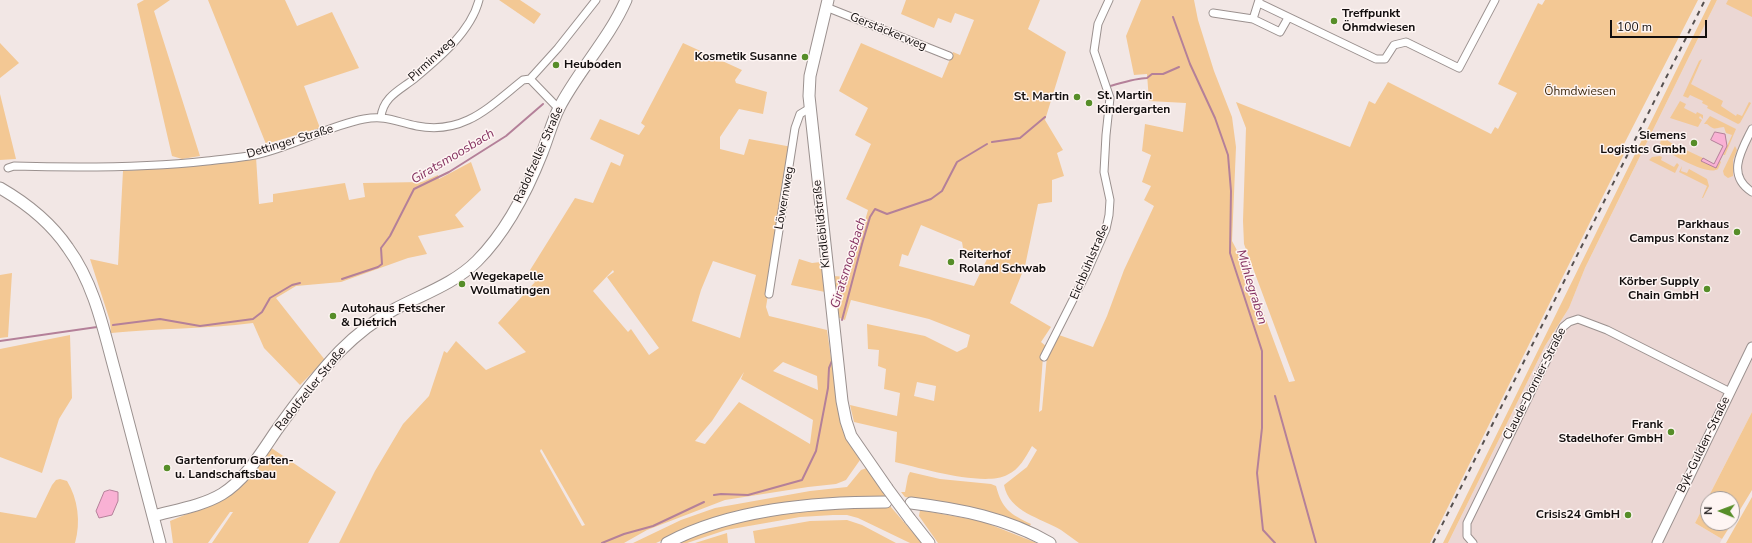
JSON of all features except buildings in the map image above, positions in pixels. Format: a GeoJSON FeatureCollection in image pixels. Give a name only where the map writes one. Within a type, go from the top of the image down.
{"type":"FeatureCollection","features":[{"type":"Feature","properties":{"kind":"main road","name":"Radolfzeller Straße"},"geometry":{"type":"LineString","coordinates":[[153,516],[213,499],[229,489],[247,472],[293,408],[331,361],[350,342],[372,324],[394,310],[450,282],[477,261],[502,230],[525,191],[539,162],[558,108],[616,20],[626,0]]}},
{"type":"Feature","properties":{"kind":"main road","name":"Kindlebildstraße"},"geometry":{"type":"LineString","coordinates":[[827,4],[810,76],[810,108],[838,368],[846,421],[851,436],[887,488],[929,543]]}},
{"type":"Feature","properties":{"kind":"main road"},"geometry":{"type":"LineString","coordinates":[[0,188],[39,215],[55,231],[68,248],[88,281],[103,329],[160,543]]}},
{"type":"Feature","properties":{"kind":"main road"},"geometry":{"type":"LineString","coordinates":[[667,543],[718,523],[784,508],[814,504],[886,502]]}},
{"type":"Feature","properties":{"kind":"main road"},"geometry":{"type":"LineString","coordinates":[[911,504],[953,510],[1005,521],[1031,532],[1050,543]]}},
{"type":"Feature","properties":{"kind":"street","name":"Pirminweg"},"geometry":{"type":"LineString","coordinates":[[381,116],[382,108],[394,92],[423,71],[468,25],[476,10],[479,0]]}},
{"type":"Feature","properties":{"kind":"street","name":"Dettinger Straße"},"geometry":{"type":"LineString","coordinates":[[8,168],[14,166],[87,168],[180,164],[242,157],[256,155],[348,124],[381,116],[432,129],[453,127],[483,113],[523,80],[530,80],[558,48],[596,0]]}},
{"type":"Feature","properties":{"kind":"street","name":"Eichbühlstraße"},"geometry":{"type":"LineString","coordinates":[[1044,357],[1087,272],[1106,229],[1109,215],[1110,200],[1104,172],[1110,98],[1094,51],[1098,24],[1110,0]]}},
{"type":"Feature","properties":{"kind":"street"},"geometry":{"type":"LineString","coordinates":[[1253,19],[1259,2],[1288,18],[1376,59],[1385,59],[1394,45],[1406,42],[1459,68],[1496,0]]}},
{"type":"Feature","properties":{"kind":"street","name":"Gerstäckerweg"},"geometry":{"type":"LineString","coordinates":[[827,4],[949,56]]}},
{"type":"Feature","properties":{"kind":"street"},"geometry":{"type":"LineString","coordinates":[[1214,13],[1253,19],[1280,32],[1288,18]]}},
{"type":"Feature","properties":{"kind":"street"},"geometry":{"type":"LineString","coordinates":[[530,80],[558,108]]}},
{"type":"Feature","properties":{"kind":"street","name":"Löwernweg"},"geometry":{"type":"LineString","coordinates":[[768,294],[795,128],[800,114],[810,108]]}},
{"type":"Feature","properties":{"kind":"street"},"geometry":{"type":"LineString","coordinates":[[1752,129],[1739,157],[1738,170],[1739,181],[1752,192]]}},
{"type":"Feature","properties":{"kind":"street","name":"Claude-Dornier-Straße"},"geometry":{"type":"LineString","coordinates":[[1473,543],[1467,536],[1467,523],[1563,326],[1569,322],[1578,319],[1607,330],[1730,392]]}},
{"type":"Feature","properties":{"kind":"street","name":"Byk-Gulden-Straße"},"geometry":{"type":"LineString","coordinates":[[1657,543],[1752,347]]}},
{"type":"Feature","properties":{"kind":"shaded area"},"geometry":{"type":"Polygon","coordinates":[[[1717,0],[1752,0],[1752,412],[1711,491],[1700,491],[1700,513],[1695,523],[1700,526],[1700,531],[1708,531],[1722,539],[1720,543],[1448,543],[1545,346],[1569,308],[1585,268],[1717,0]]]}},
{"type":"Feature","properties":{"kind":"shaded area"},"geometry":{"type":"Polygon","coordinates":[[[1715,132],[1725,134],[1727,146],[1716,168],[1701,161],[1703,158],[1714,164],[1723,146],[1711,140],[1715,132]]]}},
{"type":"Feature","properties":{"kind":"shaded area"},"geometry":{"type":"Polygon","coordinates":[[[110,490],[118,492],[118,501],[112,515],[99,518],[96,511],[104,492],[110,490]]]}},
{"type":"Feature","properties":{"kind":"green space"},"geometry":{"type":"Polygon","coordinates":[[[144,0],[170,0],[154,11],[200,156],[182,159],[172,156],[137,4],[144,0]]]}},
{"type":"Feature","properties":{"kind":"green space"},"geometry":{"type":"Polygon","coordinates":[[[208,0],[285,0],[297,26],[332,12],[359,68],[304,86],[320,128],[266,144],[208,0]]]}},
{"type":"Feature","properties":{"kind":"green space"},"geometry":{"type":"Polygon","coordinates":[[[499,0],[520,0],[541,14],[534,24],[499,0]]]}},
{"type":"Feature","properties":{"kind":"green space","name":"Öhmdwiesen"},"geometry":{"type":"Polygon","coordinates":[[[906,0],[1040,0],[1028,29],[1066,52],[1045,120],[1063,150],[1057,153],[1064,176],[1052,180],[1052,202],[1038,204],[1025,266],[1010,303],[1051,327],[1041,342],[1047,347],[1043,356],[1039,412],[1042,410],[1047,356],[1059,335],[1093,347],[1107,316],[1124,270],[1154,206],[1144,200],[1151,186],[1142,182],[1151,155],[1142,151],[1145,124],[1183,132],[1186,103],[1149,101],[1147,74],[1134,75],[1126,36],[1141,0],[1194,0],[1198,20],[1214,71],[1232,117],[1236,147],[1232,241],[1248,271],[1289,382],[1295,381],[1244,244],[1243,221],[1246,128],[1236,102],[1350,147],[1369,101],[1375,104],[1388,82],[1491,134],[1495,127],[1498,129],[1517,93],[1498,84],[1538,3],[1542,5],[1545,0],[1698,0],[1623,146],[1626,150],[1430,543],[1079,543],[1061,530],[1019,508],[1012,502],[1007,494],[1004,485],[1027,467],[1037,450],[1032,446],[1019,466],[1012,473],[997,478],[968,478],[935,472],[895,462],[897,432],[854,422],[850,405],[897,416],[900,393],[884,389],[886,369],[878,366],[879,350],[868,349],[867,324],[925,336],[957,352],[967,347],[970,335],[929,319],[851,300],[845,320],[837,317],[833,276],[849,277],[868,210],[846,199],[871,144],[855,135],[868,108],[839,91],[861,43],[942,78],[953,52],[960,55],[974,20],[955,13],[951,23],[938,18],[934,28],[901,14],[906,0]],[[921,225],[908,256],[902,254],[899,266],[974,286],[987,259],[963,248],[962,242],[921,225]],[[917,382],[914,396],[934,401],[936,386],[917,382]]]}},
{"type":"Feature","properties":{"kind":"green space"},"geometry":{"type":"Polygon","coordinates":[[[1711,0],[1717,0],[1585,268],[1569,308],[1545,346],[1448,543],[1443,543],[1711,0]]]}},
{"type":"Feature","properties":{"kind":"green space"},"geometry":{"type":"Polygon","coordinates":[[[1728,0],[1752,0],[1752,17],[1726,4],[1728,0]]]}},
{"type":"Feature","properties":{"kind":"green space"},"geometry":{"type":"Polygon","coordinates":[[[0,43],[19,63],[0,78],[0,43]]]}},
{"type":"Feature","properties":{"kind":"green space"},"geometry":{"type":"Polygon","coordinates":[[[683,43],[742,70],[735,80],[736,83],[767,92],[763,114],[739,109],[720,137],[720,149],[744,155],[749,139],[792,147],[766,307],[769,316],[827,330],[839,414],[847,440],[860,460],[846,480],[836,484],[725,500],[647,530],[624,543],[339,543],[375,471],[403,424],[429,396],[444,351],[447,353],[456,341],[486,370],[526,352],[498,323],[535,282],[527,275],[575,198],[593,203],[611,162],[620,166],[624,155],[590,139],[600,119],[639,135],[645,126],[641,123],[683,43]],[[713,261],[701,290],[692,321],[740,338],[756,275],[713,261]],[[613,270],[593,291],[628,332],[631,329],[649,355],[659,348],[607,277],[614,272],[613,270]],[[783,362],[773,371],[818,390],[817,376],[783,362]],[[744,372],[712,421],[695,441],[705,444],[739,402],[810,444],[813,420],[741,379],[744,372]],[[541,449],[540,451],[582,526],[585,525],[541,449]]]}},
{"type":"Feature","properties":{"kind":"green space"},"geometry":{"type":"Polygon","coordinates":[[[1702,59],[1691,84],[1723,101],[1721,106],[1736,116],[1737,114],[1742,116],[1749,102],[1751,103],[1740,123],[1738,124],[1707,108],[1708,106],[1702,103],[1703,101],[1690,95],[1688,98],[1683,96],[1699,61],[1702,59]]]}},
{"type":"Feature","properties":{"kind":"green space"},"geometry":{"type":"Polygon","coordinates":[[[0,94],[16,159],[0,160],[0,94]]]}},
{"type":"Feature","properties":{"kind":"green space"},"geometry":{"type":"Polygon","coordinates":[[[1680,101],[1686,104],[1684,108],[1696,114],[1697,112],[1703,115],[1703,119],[1700,116],[1699,118],[1702,120],[1698,127],[1670,118],[1680,101]]]}},
{"type":"Feature","properties":{"kind":"green space"},"geometry":{"type":"Polygon","coordinates":[[[1710,116],[1736,129],[1725,155],[1723,155],[1732,135],[1726,133],[1724,127],[1712,128],[1707,124],[1704,124],[1710,116]]]}},
{"type":"Feature","properties":{"kind":"green space"},"geometry":{"type":"Polygon","coordinates":[[[1662,134],[1664,135],[1663,138],[1685,151],[1686,150],[1703,158],[1701,161],[1716,168],[1720,161],[1721,162],[1718,169],[1707,170],[1699,168],[1664,150],[1660,144],[1662,134]]]}},
{"type":"Feature","properties":{"kind":"green space"},"geometry":{"type":"Polygon","coordinates":[[[1735,146],[1737,150],[1733,160],[1733,176],[1728,178],[1724,175],[1723,171],[1735,146]]]}},
{"type":"Feature","properties":{"kind":"green space"},"geometry":{"type":"Polygon","coordinates":[[[256,157],[259,204],[273,202],[273,194],[345,183],[349,200],[365,197],[363,183],[422,182],[438,175],[439,179],[471,162],[481,190],[455,215],[464,227],[418,236],[427,254],[408,258],[341,282],[296,286],[276,298],[325,360],[300,385],[264,348],[253,323],[111,333],[110,321],[90,259],[118,265],[123,171],[166,168],[256,157]]]}},
{"type":"Feature","properties":{"kind":"green space"},"geometry":{"type":"Polygon","coordinates":[[[1652,157],[1662,157],[1661,160],[1674,167],[1677,163],[1679,165],[1675,173],[1649,160],[1652,157]]]}},
{"type":"Feature","properties":{"kind":"green space"},"geometry":{"type":"Polygon","coordinates":[[[1682,166],[1681,171],[1687,173],[1689,169],[1707,179],[1709,186],[1703,198],[1707,186],[1679,172],[1682,166]]]}},
{"type":"Feature","properties":{"kind":"green space"},"geometry":{"type":"Polygon","coordinates":[[[799,259],[812,263],[821,262],[825,292],[791,285],[799,259]]]}},
{"type":"Feature","properties":{"kind":"green space"},"geometry":{"type":"Polygon","coordinates":[[[12,273],[8,337],[0,338],[0,275],[12,273]]]}},
{"type":"Feature","properties":{"kind":"green space"},"geometry":{"type":"Polygon","coordinates":[[[70,335],[72,398],[59,419],[42,473],[0,457],[0,349],[70,335]]]}},
{"type":"Feature","properties":{"kind":"green space"},"geometry":{"type":"Polygon","coordinates":[[[1752,412],[1752,490],[1740,510],[1740,491],[1711,491],[1752,412]]]}},
{"type":"Feature","properties":{"kind":"green space"},"geometry":{"type":"Polygon","coordinates":[[[270,447],[336,492],[308,543],[212,543],[233,512],[230,512],[208,543],[173,543],[170,521],[228,497],[240,488],[270,447]]]}},
{"type":"Feature","properties":{"kind":"green space"},"geometry":{"type":"Polygon","coordinates":[[[867,468],[886,497],[831,498],[667,538],[656,543],[633,543],[681,520],[715,508],[810,491],[847,487],[861,470],[867,468]]]}},
{"type":"Feature","properties":{"kind":"green space"},"geometry":{"type":"Polygon","coordinates":[[[910,472],[940,479],[991,484],[996,486],[1001,500],[1008,510],[1012,514],[1031,524],[1029,527],[1014,520],[984,510],[937,501],[905,497],[901,492],[905,492],[910,472]]]}},
{"type":"Feature","properties":{"kind":"green space"},"geometry":{"type":"Polygon","coordinates":[[[60,479],[67,481],[76,503],[78,527],[75,543],[0,543],[0,512],[36,518],[52,485],[56,480],[60,479]]]}},
{"type":"Feature","properties":{"kind":"green space"},"geometry":{"type":"Polygon","coordinates":[[[1752,497],[1752,543],[1726,543],[1733,531],[1740,531],[1740,518],[1752,497]]]}},
{"type":"Feature","properties":{"kind":"green space"},"geometry":{"type":"Polygon","coordinates":[[[873,505],[890,506],[922,543],[910,543],[858,518],[847,515],[833,515],[800,517],[726,530],[687,543],[675,543],[724,525],[760,515],[796,509],[873,505]]]}},
{"type":"Feature","properties":{"kind":"green space"},"geometry":{"type":"Polygon","coordinates":[[[920,510],[981,521],[1037,543],[938,543],[919,516],[920,510]]]}},
{"type":"Feature","properties":{"kind":"green space"},"geometry":{"type":"Polygon","coordinates":[[[1700,513],[1700,526],[1695,523],[1700,513]]]}},
{"type":"Feature","properties":{"kind":"green space"},"geometry":{"type":"Polygon","coordinates":[[[847,520],[862,525],[896,543],[755,543],[753,531],[810,521],[847,520]]]}},
{"type":"Feature","properties":{"kind":"green space"},"geometry":{"type":"Polygon","coordinates":[[[1708,531],[1727,531],[1722,539],[1708,531]]]}},
{"type":"Feature","properties":{"kind":"green space"},"geometry":{"type":"Polygon","coordinates":[[[727,533],[728,543],[695,543],[727,533]]]}},
{"type":"Feature","properties":{"kind":"waterway","name":"Mühlegraben"},"geometry":{"type":"LineString","coordinates":[[1173,17],[1190,64],[1215,118],[1228,155],[1231,191],[1230,253],[1262,351],[1262,428],[1257,473],[1263,530],[1275,543]]}},
{"type":"Feature","properties":{"kind":"waterway","name":"Giratsmoosbach"},"geometry":{"type":"LineString","coordinates":[[1110,86],[1147,78],[1152,74],[1163,74],[1179,67]]}},
{"type":"Feature","properties":{"kind":"waterway","name":"Giratsmoosbach"},"geometry":{"type":"LineString","coordinates":[[342,279],[378,267],[382,264],[381,248],[390,236],[414,189],[449,172],[506,136],[543,104]]}},
{"type":"Feature","properties":{"kind":"waterway","name":"Giratsmoosbach"},"geometry":{"type":"LineString","coordinates":[[992,142],[1020,138],[1045,117]]}},
{"type":"Feature","properties":{"kind":"waterway","name":"Giratsmoosbach"},"geometry":{"type":"LineString","coordinates":[[842,320],[870,217],[875,209],[887,214],[931,199],[942,191],[957,162],[987,144]]}},
{"type":"Feature","properties":{"kind":"waterway","name":"Giratsmoosbach"},"geometry":{"type":"LineString","coordinates":[[113,325],[160,319],[200,326],[253,319],[262,312],[270,298],[292,285],[300,283]]}},
{"type":"Feature","properties":{"kind":"waterway","name":"Giratsmoosbach"},"geometry":{"type":"LineString","coordinates":[[0,341],[97,327]]}},
{"type":"Feature","properties":{"kind":"waterway","name":"Giratsmoosbach"},"geometry":{"type":"LineString","coordinates":[[714,495],[748,495],[802,480],[816,451],[828,388],[829,368],[832,361]]}},
{"type":"Feature","properties":{"kind":"waterway"},"geometry":{"type":"LineString","coordinates":[[1275,396],[1316,543]]}},
{"type":"Feature","properties":{"kind":"waterway","name":"Giratsmoosbach"},"geometry":{"type":"LineString","coordinates":[[602,543],[624,534],[653,526],[704,502]]}},
{"type":"Feature","properties":{"kind":"railway"},"geometry":{"type":"LineString","coordinates":[[1433,543],[1705,0]]}},
{"type":"Feature","properties":{"kind":"place","name":"Treffpunkt Öhmdwiesen"},"geometry":{"type":"Point","coordinates":[1334,21]}},
{"type":"Feature","properties":{"kind":"place","name":"Kosmetik Susanne"},"geometry":{"type":"Point","coordinates":[805,57]}},
{"type":"Feature","properties":{"kind":"place","name":"Heuboden"},"geometry":{"type":"Point","coordinates":[556,65]}},
{"type":"Feature","properties":{"kind":"place","name":"St. Martin"},"geometry":{"type":"Point","coordinates":[1077,97]}},
{"type":"Feature","properties":{"kind":"place","name":"St. Martin Kindergarten"},"geometry":{"type":"Point","coordinates":[1089,103]}},
{"type":"Feature","properties":{"kind":"place","name":"Siemens Logistics Gmbh"},"geometry":{"type":"Point","coordinates":[1694,143]}},
{"type":"Feature","properties":{"kind":"place","name":"Parkhaus Campus Konstanz"},"geometry":{"type":"Point","coordinates":[1737,232]}},
{"type":"Feature","properties":{"kind":"place","name":"Reiterhof Roland Schwab"},"geometry":{"type":"Point","coordinates":[951,262]}},
{"type":"Feature","properties":{"kind":"place","name":"Wegekapelle Wollmatingen"},"geometry":{"type":"Point","coordinates":[462,284]}},
{"type":"Feature","properties":{"kind":"place","name":"Körber Supply Chain GmbH"},"geometry":{"type":"Point","coordinates":[1707,289]}},
{"type":"Feature","properties":{"kind":"place","name":"Autohaus Fetscher & Dietrich"},"geometry":{"type":"Point","coordinates":[333,316]}},
{"type":"Feature","properties":{"kind":"place","name":"Frank Stadelhofer GmbH"},"geometry":{"type":"Point","coordinates":[1671,432]}},
{"type":"Feature","properties":{"kind":"place","name":"Gartenforum Garten- u. Landschaftsbau"},"geometry":{"type":"Point","coordinates":[167,468]}},
{"type":"Feature","properties":{"kind":"place","name":"Crisis24 GmbH"},"geometry":{"type":"Point","coordinates":[1628,515]}}]}
